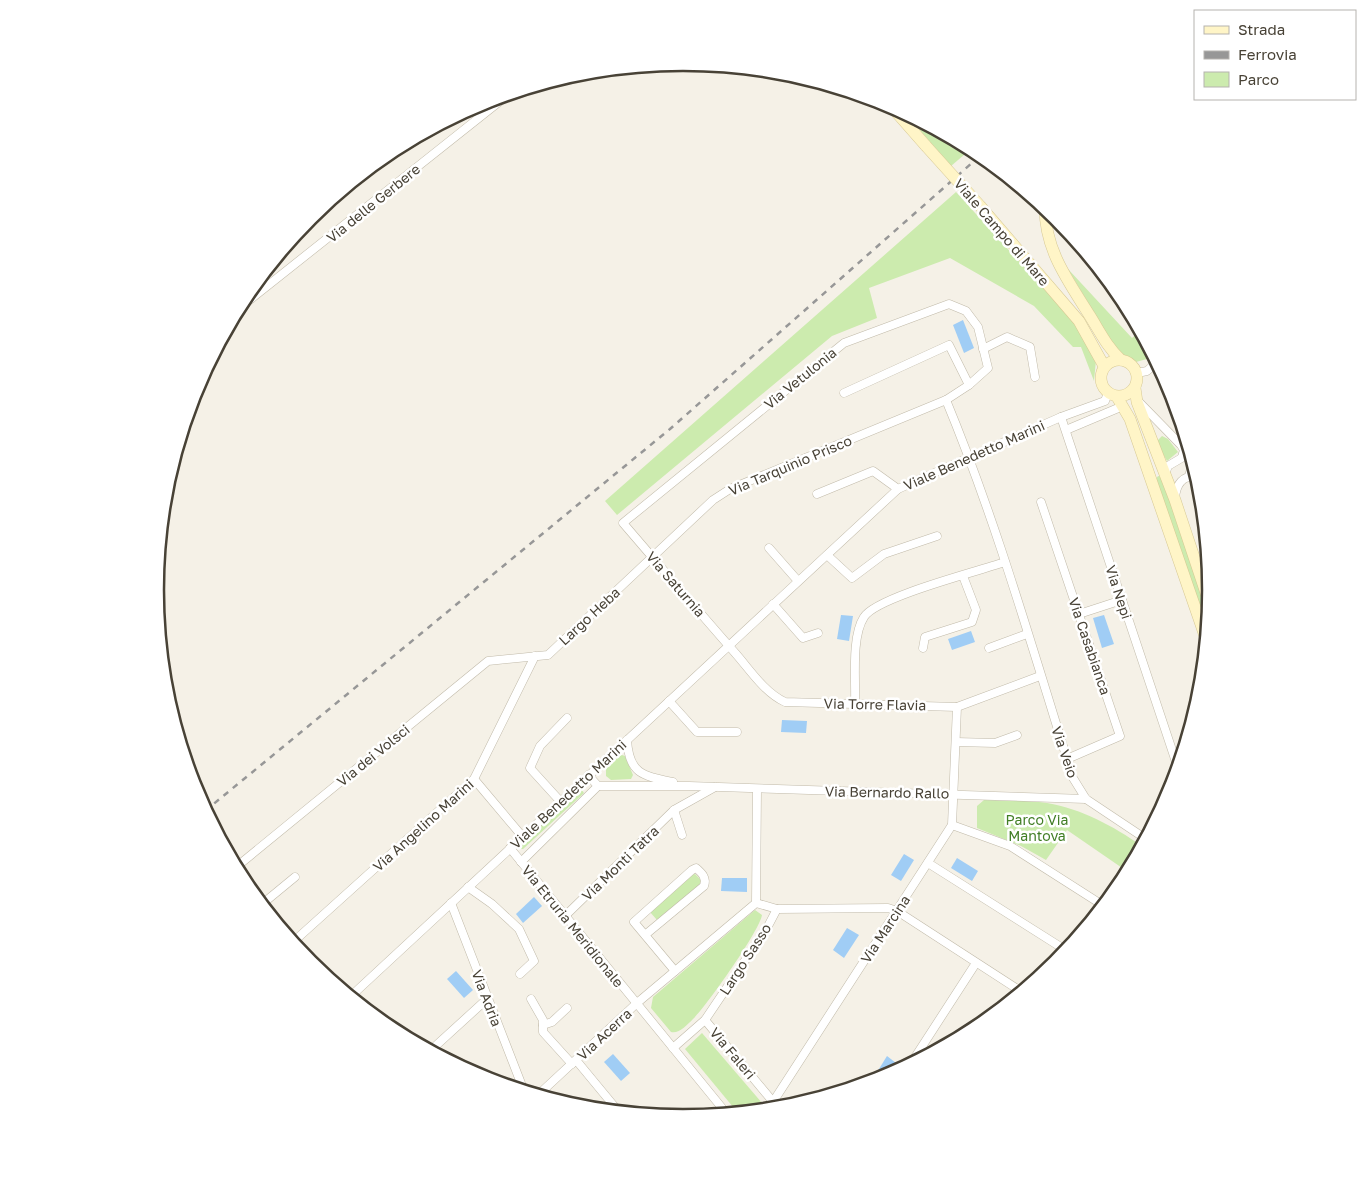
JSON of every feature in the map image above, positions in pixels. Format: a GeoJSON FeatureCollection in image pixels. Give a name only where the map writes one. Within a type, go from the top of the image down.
{"type":"FeatureCollection","features":[{"type":"Feature","properties":{"kind":"street","name":"Via delle Gerbere"},"geometry":{"type":"LineString","coordinates":[[256,295],[491,108]]}},
{"type":"Feature","properties":{"kind":"street","name":"Viale Campo di Mare"},"geometry":{"type":"LineString","coordinates":[[904,121],[1080,321],[1104,366]]}},
{"type":"Feature","properties":{"kind":"street"},"geometry":{"type":"LineString","coordinates":[[1046,220],[1048,234],[1055,258],[1108,348],[1121,360],[1131,364],[1137,373],[1135,388],[1137,400],[1175,500],[1202,580]]}},
{"type":"Feature","properties":{"kind":"street","name":"Via Vetulonia"},"geometry":{"type":"LineString","coordinates":[[623,523],[844,343],[949,304],[966,311],[978,327],[988,368],[969,385],[946,400]]}},
{"type":"Feature","properties":{"kind":"street"},"geometry":{"type":"LineString","coordinates":[[1080,321],[1098,330]]}},
{"type":"Feature","properties":{"kind":"street"},"geometry":{"type":"LineString","coordinates":[[983,349],[1008,336],[1021,341],[1030,347],[1035,378]]}},
{"type":"Feature","properties":{"kind":"street"},"geometry":{"type":"LineString","coordinates":[[844,393],[949,345],[969,385]]}},
{"type":"Feature","properties":{"kind":"street"},"geometry":{"type":"LineString","coordinates":[[1121,360],[1109,362],[1104,366],[1101,372],[1101,384],[1116,399],[1130,419],[1201,624]]}},
{"type":"Feature","properties":{"kind":"street"},"geometry":{"type":"LineString","coordinates":[[1137,373],[1147,371],[1152,367]]}},
{"type":"Feature","properties":{"kind":"street"},"geometry":{"type":"LineString","coordinates":[[1066,430],[1116,399],[1127,395],[1135,388]]}},
{"type":"Feature","properties":{"kind":"street","name":"Viale Benedetto Marini"},"geometry":{"type":"LineString","coordinates":[[354,992],[898,489],[970,459],[1061,417],[1116,399]]}},
{"type":"Feature","properties":{"kind":"street","name":"Via Veio"},"geometry":{"type":"LineString","coordinates":[[946,400],[970,459],[1005,562],[1073,778],[1086,799],[1141,835]]}},
{"type":"Feature","properties":{"kind":"street","name":"Via Tarquinio Prisco"},"geometry":{"type":"LineString","coordinates":[[652,557],[713,500],[730,489],[946,400]]}},
{"type":"Feature","properties":{"kind":"street"},"geometry":{"type":"LineString","coordinates":[[1137,400],[1182,447]]}},
{"type":"Feature","properties":{"kind":"street","name":"Via Nepi"},"geometry":{"type":"LineString","coordinates":[[1061,417],[1175,758]]}},
{"type":"Feature","properties":{"kind":"street"},"geometry":{"type":"LineString","coordinates":[[1170,433],[1179,436]]}},
{"type":"Feature","properties":{"kind":"street"},"geometry":{"type":"LineString","coordinates":[[1182,457],[1183,449]]}},
{"type":"Feature","properties":{"kind":"street"},"geometry":{"type":"LineString","coordinates":[[1166,476],[1165,468],[1185,456]]}},
{"type":"Feature","properties":{"kind":"street"},"geometry":{"type":"LineString","coordinates":[[817,494],[873,471],[898,489]]}},
{"type":"Feature","properties":{"kind":"street"},"geometry":{"type":"LineString","coordinates":[[1152,483],[1153,475],[1157,472],[1161,472],[1166,476]]}},
{"type":"Feature","properties":{"kind":"street"},"geometry":{"type":"LineString","coordinates":[[1175,500],[1177,486],[1190,478]]}},
{"type":"Feature","properties":{"kind":"street","name":"Via Casabianca"},"geometry":{"type":"LineString","coordinates":[[1041,502],[1120,736],[1067,759]]}},
{"type":"Feature","properties":{"kind":"street","name":"Via Saturnia"},"geometry":{"type":"LineString","coordinates":[[623,523],[728,646]]}},
{"type":"Feature","properties":{"kind":"street"},"geometry":{"type":"LineString","coordinates":[[827,554],[852,578],[884,554],[937,536]]}},
{"type":"Feature","properties":{"kind":"street"},"geometry":{"type":"LineString","coordinates":[[769,548],[798,581]]}},
{"type":"Feature","properties":{"kind":"street","name":"Largo Heba"},"geometry":{"type":"LineString","coordinates":[[518,658],[548,655],[652,557]]}},
{"type":"Feature","properties":{"kind":"street"},"geometry":{"type":"LineString","coordinates":[[855,703],[857,636],[864,616],[882,602],[1005,562]]}},
{"type":"Feature","properties":{"kind":"street"},"geometry":{"type":"LineString","coordinates":[[923,648],[925,637],[972,622],[976,610],[963,576]]}},
{"type":"Feature","properties":{"kind":"street"},"geometry":{"type":"LineString","coordinates":[[1079,614],[1122,600]]}},
{"type":"Feature","properties":{"kind":"street"},"geometry":{"type":"LineString","coordinates":[[773,604],[803,638],[818,633]]}},
{"type":"Feature","properties":{"kind":"street"},"geometry":{"type":"LineString","coordinates":[[989,648],[1027,634]]}},
{"type":"Feature","properties":{"kind":"street","name":"Via Torre Flavia"},"geometry":{"type":"LineString","coordinates":[[728,646],[777,699],[785,702],[957,706],[1040,676]]}},
{"type":"Feature","properties":{"kind":"street","name":"Via Angelino Marini"},"geometry":{"type":"LineString","coordinates":[[298,938],[474,779],[535,656]]}},
{"type":"Feature","properties":{"kind":"street","name":"Via dei Volsci"},"geometry":{"type":"LineString","coordinates":[[241,864],[488,661],[518,658]]}},
{"type":"Feature","properties":{"kind":"street"},"geometry":{"type":"LineString","coordinates":[[669,701],[697,732],[737,732]]}},
{"type":"Feature","properties":{"kind":"street","name":"Via Marcina"},"geometry":{"type":"LineString","coordinates":[[773,1102],[952,825],[957,706]]}},
{"type":"Feature","properties":{"kind":"street"},"geometry":{"type":"LineString","coordinates":[[560,801],[530,768],[540,746],[568,718]]}},
{"type":"Feature","properties":{"kind":"street"},"geometry":{"type":"LineString","coordinates":[[956,742],[994,743],[1017,735]]}},
{"type":"Feature","properties":{"kind":"street","name":"Via Bernardo Rallo"},"geometry":{"type":"LineString","coordinates":[[627,740],[631,761],[642,775],[689,786]]}},
{"type":"Feature","properties":{"kind":"street"},"geometry":{"type":"LineString","coordinates":[[521,862],[598,786],[588,775]]}},
{"type":"Feature","properties":{"kind":"street"},"geometry":{"type":"LineString","coordinates":[[474,779],[522,836]]}},
{"type":"Feature","properties":{"kind":"street","name":"Via Bernardo Rallo"},"geometry":{"type":"LineString","coordinates":[[598,786],[689,786],[954,793],[1086,799]]}},
{"type":"Feature","properties":{"kind":"street","name":"Via Monti Tatra"},"geometry":{"type":"LineString","coordinates":[[566,915],[674,810],[715,787]]}},
{"type":"Feature","properties":{"kind":"street"},"geometry":{"type":"LineString","coordinates":[[756,903],[757,789]]}},
{"type":"Feature","properties":{"kind":"street","name":"Via Monti Tatra"},"geometry":{"type":"LineString","coordinates":[[674,810],[682,835]]}},
{"type":"Feature","properties":{"kind":"street"},"geometry":{"type":"LineString","coordinates":[[952,825],[1010,846],[1098,902]]}},
{"type":"Feature","properties":{"kind":"street","name":"Via Etruria Meridionale"},"geometry":{"type":"LineString","coordinates":[[510,848],[722,1108]]}},
{"type":"Feature","properties":{"kind":"street"},"geometry":{"type":"LineString","coordinates":[[928,863],[1060,947]]}},
{"type":"Feature","properties":{"kind":"street"},"geometry":{"type":"LineString","coordinates":[[645,935],[704,886],[704,874],[696,868],[692,870],[634,922],[675,971]]}},
{"type":"Feature","properties":{"kind":"street"},"geometry":{"type":"LineString","coordinates":[[266,900],[295,877]]}},
{"type":"Feature","properties":{"kind":"street"},"geometry":{"type":"LineString","coordinates":[[468,887],[492,904],[519,929],[534,961],[520,974]]}},
{"type":"Feature","properties":{"kind":"street","name":"Via Adria"},"geometry":{"type":"LineString","coordinates":[[451,903],[486,999],[521,1083]]}},
{"type":"Feature","properties":{"kind":"street","name":"Largo Sasso"},"geometry":{"type":"LineString","coordinates":[[637,1003],[756,903],[777,909],[767,928],[706,1020],[673,1048]]}},
{"type":"Feature","properties":{"kind":"street"},"geometry":{"type":"LineString","coordinates":[[777,909],[888,908],[897,911],[1016,988]]}},
{"type":"Feature","properties":{"kind":"street"},"geometry":{"type":"LineString","coordinates":[[917,1054],[976,963]]}},
{"type":"Feature","properties":{"kind":"street"},"geometry":{"type":"LineString","coordinates":[[435,1046],[486,999]]}},
{"type":"Feature","properties":{"kind":"street","name":"Via Acerra"},"geometry":{"type":"LineString","coordinates":[[531,999],[543,1020],[543,1032],[574,1062]]}},
{"type":"Feature","properties":{"kind":"street","name":"Via Acerra"},"geometry":{"type":"LineString","coordinates":[[544,1090],[637,1003]]}},
{"type":"Feature","properties":{"kind":"street"},"geometry":{"type":"LineString","coordinates":[[543,1025],[552,1022],[567,1008]]}},
{"type":"Feature","properties":{"kind":"street","name":"Via Faleri"},"geometry":{"type":"LineString","coordinates":[[706,1020],[773,1102]]}},
{"type":"Feature","properties":{"kind":"street"},"geometry":{"type":"LineString","coordinates":[[574,1062],[612,1105]]}},
{"type":"Feature","properties":{"kind":"green space"},"geometry":{"type":"Polygon","coordinates":[[[917,127],[964,155],[951,166],[917,127]]]}},
{"type":"Feature","properties":{"kind":"green space"},"geometry":{"type":"Polygon","coordinates":[[[956,192],[1076,324],[1096,360],[1094,381],[1081,347],[1073,347],[1034,306],[950,258],[869,288],[877,318],[832,336],[617,515],[605,501],[956,192]]]}},
{"type":"Feature","properties":{"kind":"green space"},"geometry":{"type":"Polygon","coordinates":[[[1068,269],[1132,338],[1135,335],[1148,359],[1136,362],[1117,351],[1068,269]]]}},
{"type":"Feature","properties":{"kind":"green space"},"geometry":{"type":"Polygon","coordinates":[[[1162,436],[1168,439],[1178,452],[1167,461],[1156,442],[1162,436]]]}},
{"type":"Feature","properties":{"kind":"green space"},"geometry":{"type":"Polygon","coordinates":[[[1158,476],[1162,477],[1202,593],[1201,614],[1156,479],[1158,476]]]}},
{"type":"Feature","properties":{"kind":"green space"},"geometry":{"type":"Polygon","coordinates":[[[619,754],[625,756],[633,775],[631,779],[611,780],[606,776],[606,766],[619,754]]]}},
{"type":"Feature","properties":{"kind":"green space"},"geometry":{"type":"Polygon","coordinates":[[[581,789],[584,793],[523,849],[519,849],[519,846],[581,789]]]}},
{"type":"Feature","properties":{"kind":"green space","name":"Parco Via Mantova"},"geometry":{"type":"Polygon","coordinates":[[[984,800],[1047,803],[1073,809],[1097,819],[1137,843],[1122,868],[1067,830],[1046,860],[1021,846],[977,828],[977,806],[984,800]]]}},
{"type":"Feature","properties":{"kind":"green space"},"geometry":{"type":"Polygon","coordinates":[[[695,874],[701,880],[701,885],[657,920],[650,912],[691,875],[695,874]]]}},
{"type":"Feature","properties":{"kind":"green space"},"geometry":{"type":"Polygon","coordinates":[[[755,910],[762,915],[759,923],[732,968],[700,1012],[686,1026],[671,1032],[651,1008],[653,997],[755,910]]]}},
{"type":"Feature","properties":{"kind":"green space"},"geometry":{"type":"Polygon","coordinates":[[[702,1033],[762,1103],[733,1107],[685,1049],[702,1033]]]}},
{"type":"Feature","properties":{"kind":"water"},"geometry":{"type":"Polygon","coordinates":[[[963,320],[974,348],[964,353],[953,325],[963,320]]]}},
{"type":"Feature","properties":{"kind":"water"},"geometry":{"type":"Polygon","coordinates":[[[841,615],[853,616],[849,641],[837,639],[841,615]]]}},
{"type":"Feature","properties":{"kind":"water"},"geometry":{"type":"Polygon","coordinates":[[[1104,615],[1114,644],[1102,648],[1093,618],[1104,615]]]}},
{"type":"Feature","properties":{"kind":"water"},"geometry":{"type":"Polygon","coordinates":[[[971,631],[975,642],[952,650],[948,639],[971,631]]]}},
{"type":"Feature","properties":{"kind":"water"},"geometry":{"type":"Polygon","coordinates":[[[782,720],[807,721],[806,733],[781,732],[782,720]]]}},
{"type":"Feature","properties":{"kind":"water"},"geometry":{"type":"Polygon","coordinates":[[[904,854],[914,860],[901,881],[891,875],[904,854]]]}},
{"type":"Feature","properties":{"kind":"water"},"geometry":{"type":"Polygon","coordinates":[[[957,858],[978,871],[972,881],[951,868],[957,858]]]}},
{"type":"Feature","properties":{"kind":"water"},"geometry":{"type":"Polygon","coordinates":[[[722,878],[747,878],[747,892],[721,891],[722,878]]]}},
{"type":"Feature","properties":{"kind":"water"},"geometry":{"type":"Polygon","coordinates":[[[534,897],[542,906],[523,923],[516,914],[534,897]]]}},
{"type":"Feature","properties":{"kind":"water"},"geometry":{"type":"Polygon","coordinates":[[[847,928],[859,935],[844,958],[833,950],[847,928]]]}},
{"type":"Feature","properties":{"kind":"water"},"geometry":{"type":"Polygon","coordinates":[[[456,971],[473,990],[464,998],[447,979],[456,971]]]}},
{"type":"Feature","properties":{"kind":"water"},"geometry":{"type":"Polygon","coordinates":[[[613,1054],[630,1073],[621,1081],[604,1062],[613,1054]]]}},
{"type":"Feature","properties":{"kind":"water"},"geometry":{"type":"Polygon","coordinates":[[[887,1056],[896,1063],[895,1064],[877,1072],[887,1056]]]}},
{"type":"Feature","properties":{"kind":"railway"},"geometry":{"type":"LineString","coordinates":[[211,806],[670,429],[974,161]]}}]}
